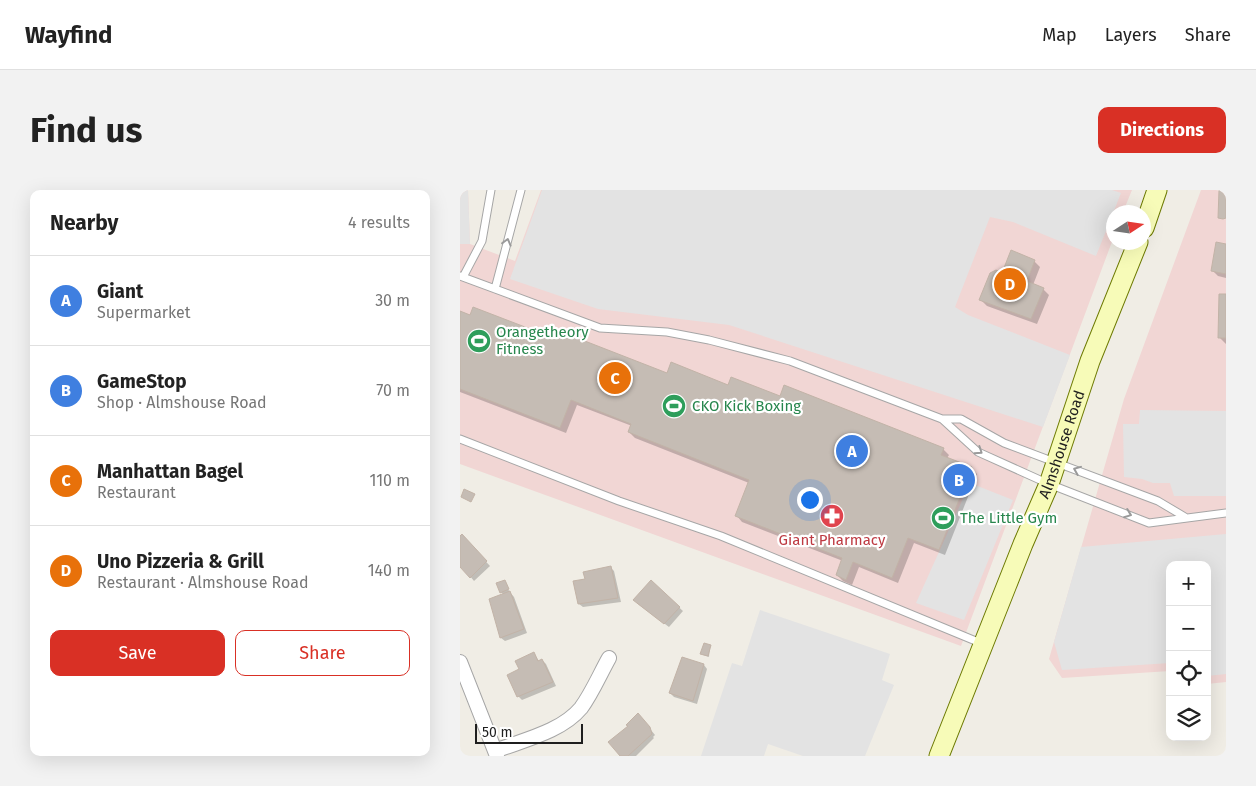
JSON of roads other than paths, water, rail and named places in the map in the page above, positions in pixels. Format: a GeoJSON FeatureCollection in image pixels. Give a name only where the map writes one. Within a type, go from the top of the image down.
{"type":"FeatureCollection","features":[{"type":"Feature","properties":{"kind":"main road"},"geometry":{"type":"LineString","coordinates":[[1151,208],[1157,190]]}},
{"type":"Feature","properties":{"kind":"main road","name":"Almshouse Road"},"geometry":{"type":"LineString","coordinates":[[939,756],[1049,484],[1090,361],[1135,250]]}},
{"type":"Feature","properties":{"kind":"street"},"geometry":{"type":"LineString","coordinates":[[460,662],[496,753],[557,727],[570,719],[588,697],[609,658]]}},
{"type":"Feature","properties":{"kind":"lane"},"geometry":{"type":"LineString","coordinates":[[491,190],[482,241],[461,276],[600,328],[667,332],[709,340],[790,361],[942,419],[978,452],[1049,484],[1149,523],[1226,513]]}},
{"type":"Feature","properties":{"kind":"lane"},"geometry":{"type":"LineString","coordinates":[[495,289],[521,191]]}},
{"type":"Feature","properties":{"kind":"lane"},"geometry":{"type":"LineString","coordinates":[[942,419],[961,418],[1004,443],[1158,501],[1185,518]]}},
{"type":"Feature","properties":{"kind":"lane"},"geometry":{"type":"LineString","coordinates":[[460,440],[620,501],[721,536],[983,644]]}},
{"type":"Feature","properties":{"kind":"place","name":"Uno Pizzeria & Grill"},"geometry":{"type":"Point","coordinates":[1010,284]}},
{"type":"Feature","properties":{"kind":"place","name":"Orangetheory Fitness"},"geometry":{"type":"Point","coordinates":[479,341]}},
{"type":"Feature","properties":{"kind":"place","name":"Manhattan Bagel"},"geometry":{"type":"Point","coordinates":[615,378]}},
{"type":"Feature","properties":{"kind":"place","name":"CKO Kick Boxing"},"geometry":{"type":"Point","coordinates":[674,406]}},
{"type":"Feature","properties":{"kind":"place","name":"Giant"},"geometry":{"type":"Point","coordinates":[852,451]}},
{"type":"Feature","properties":{"kind":"place","name":"GameStop"},"geometry":{"type":"Point","coordinates":[959,480]}},
{"type":"Feature","properties":{"kind":"place","name":"Giant Pharmacy"},"geometry":{"type":"Point","coordinates":[832,516]}},
{"type":"Feature","properties":{"kind":"place","name":"The Little Gym"},"geometry":{"type":"Point","coordinates":[943,518]}}]}
